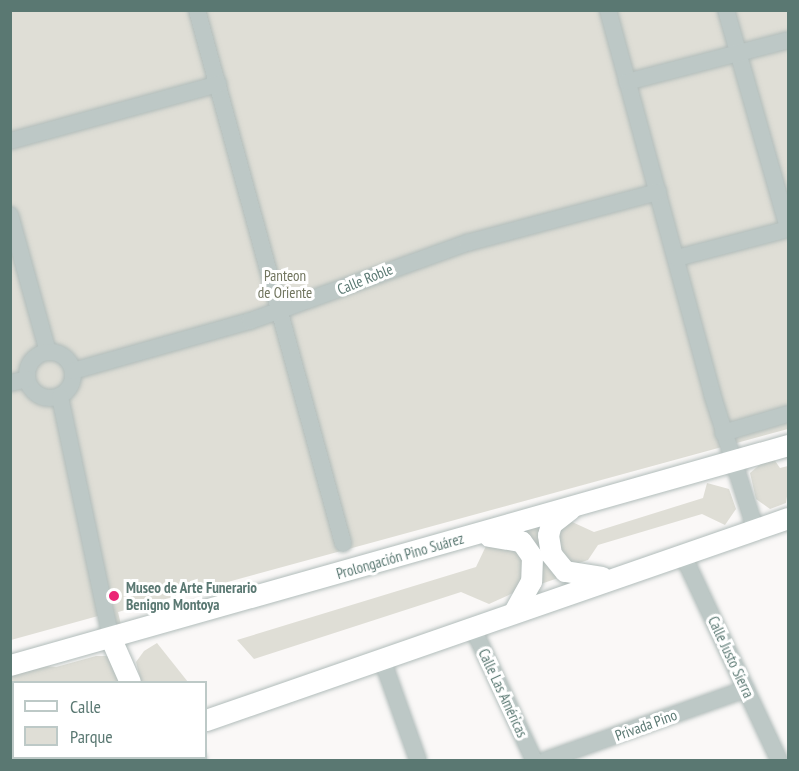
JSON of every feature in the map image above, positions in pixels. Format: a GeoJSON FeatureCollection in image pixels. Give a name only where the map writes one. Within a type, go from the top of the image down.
{"type":"FeatureCollection","features":[{"type":"Feature","properties":{"kind":"main road","name":"Prolongación Pino Suárez"},"geometry":{"type":"LineString","coordinates":[[10,665],[111,639],[789,444]]}},
{"type":"Feature","properties":{"kind":"main road"},"geometry":{"type":"LineString","coordinates":[[576,506],[551,524],[548,535],[551,554],[565,571],[611,577]]}},
{"type":"Feature","properties":{"kind":"main road"},"geometry":{"type":"LineString","coordinates":[[207,720],[515,610],[789,518]]}},
{"type":"Feature","properties":{"kind":"main road"},"geometry":{"type":"LineString","coordinates":[[463,538],[513,537],[528,548],[533,567],[531,581],[515,610]]}},
{"type":"Feature","properties":{"kind":"main road"},"geometry":{"type":"LineString","coordinates":[[111,639],[130,681]]}},
{"type":"Feature","properties":{"kind":"street"},"geometry":{"type":"LineString","coordinates":[[197,10],[343,543]]}},
{"type":"Feature","properties":{"kind":"street"},"geometry":{"type":"LineString","coordinates":[[608,10],[723,433],[755,528]]}},
{"type":"Feature","properties":{"kind":"street"},"geometry":{"type":"LineString","coordinates":[[677,258],[789,228],[726,10]]}},
{"type":"Feature","properties":{"kind":"street"},"geometry":{"type":"LineString","coordinates":[[627,82],[789,40]]}},
{"type":"Feature","properties":{"kind":"street"},"geometry":{"type":"LineString","coordinates":[[10,141],[218,84]]}},
{"type":"Feature","properties":{"kind":"street","name":"Calle Roble"},"geometry":{"type":"LineString","coordinates":[[74,370],[281,311],[422,256],[658,192]]}},
{"type":"Feature","properties":{"kind":"street"},"geometry":{"type":"LineString","coordinates":[[10,214],[48,352]]}},
{"type":"Feature","properties":{"kind":"street"},"geometry":{"type":"LineString","coordinates":[[48,352],[64,356],[74,370],[71,386],[60,397],[39,396],[19,381],[32,361],[48,352]]}},
{"type":"Feature","properties":{"kind":"street"},"geometry":{"type":"LineString","coordinates":[[60,397],[111,639]]}},
{"type":"Feature","properties":{"kind":"street"},"geometry":{"type":"LineString","coordinates":[[723,433],[789,414]]}},
{"type":"Feature","properties":{"kind":"street","name":"Calle Justo Sierra"},"geometry":{"type":"LineString","coordinates":[[682,553],[779,760]]}},
{"type":"Feature","properties":{"kind":"street","name":"Calle Las Américas"},"geometry":{"type":"LineString","coordinates":[[472,626],[534,760]]}},
{"type":"Feature","properties":{"kind":"street"},"geometry":{"type":"LineString","coordinates":[[382,659],[418,760]]}},
{"type":"Feature","properties":{"kind":"street","name":"Privada Pino"},"geometry":{"type":"LineString","coordinates":[[546,760],[746,689]]}},
{"type":"Feature","properties":{"kind":"green space","name":"Panteon de Oriente"},"geometry":{"type":"Polygon","coordinates":[[[11,11],[788,11],[788,429],[118,612],[121,625],[103,630],[98,616],[11,640],[11,11]]]}},
{"type":"Feature","properties":{"kind":"green space"},"geometry":{"type":"Polygon","coordinates":[[[771,455],[780,468],[788,466],[788,490],[786,503],[770,509],[756,499],[750,473],[771,455]]]}},
{"type":"Feature","properties":{"kind":"green space"},"geometry":{"type":"Polygon","coordinates":[[[707,483],[729,489],[736,509],[725,525],[702,514],[598,545],[588,560],[573,565],[563,559],[554,531],[570,521],[594,532],[703,498],[707,483]]]}},
{"type":"Feature","properties":{"kind":"green space"},"geometry":{"type":"Polygon","coordinates":[[[543,519],[564,576],[535,586],[541,559],[536,543],[518,526],[543,519]]]}},
{"type":"Feature","properties":{"kind":"green space"},"geometry":{"type":"Polygon","coordinates":[[[505,545],[515,548],[523,563],[522,589],[489,604],[461,592],[254,659],[237,640],[476,567],[486,546],[505,545]]]}},
{"type":"Feature","properties":{"kind":"green space"},"geometry":{"type":"Polygon","coordinates":[[[157,643],[187,681],[141,681],[136,662],[144,651],[157,643]]]}},
{"type":"Feature","properties":{"kind":"green space"},"geometry":{"type":"Polygon","coordinates":[[[96,656],[112,656],[124,681],[12,681],[12,714],[11,670],[31,665],[56,667],[96,656]]]}},
{"type":"Feature","properties":{"kind":"place","name":"Museo de Arte Funerario Benigno Montoya"},"geometry":{"type":"Point","coordinates":[114,596]}}]}
